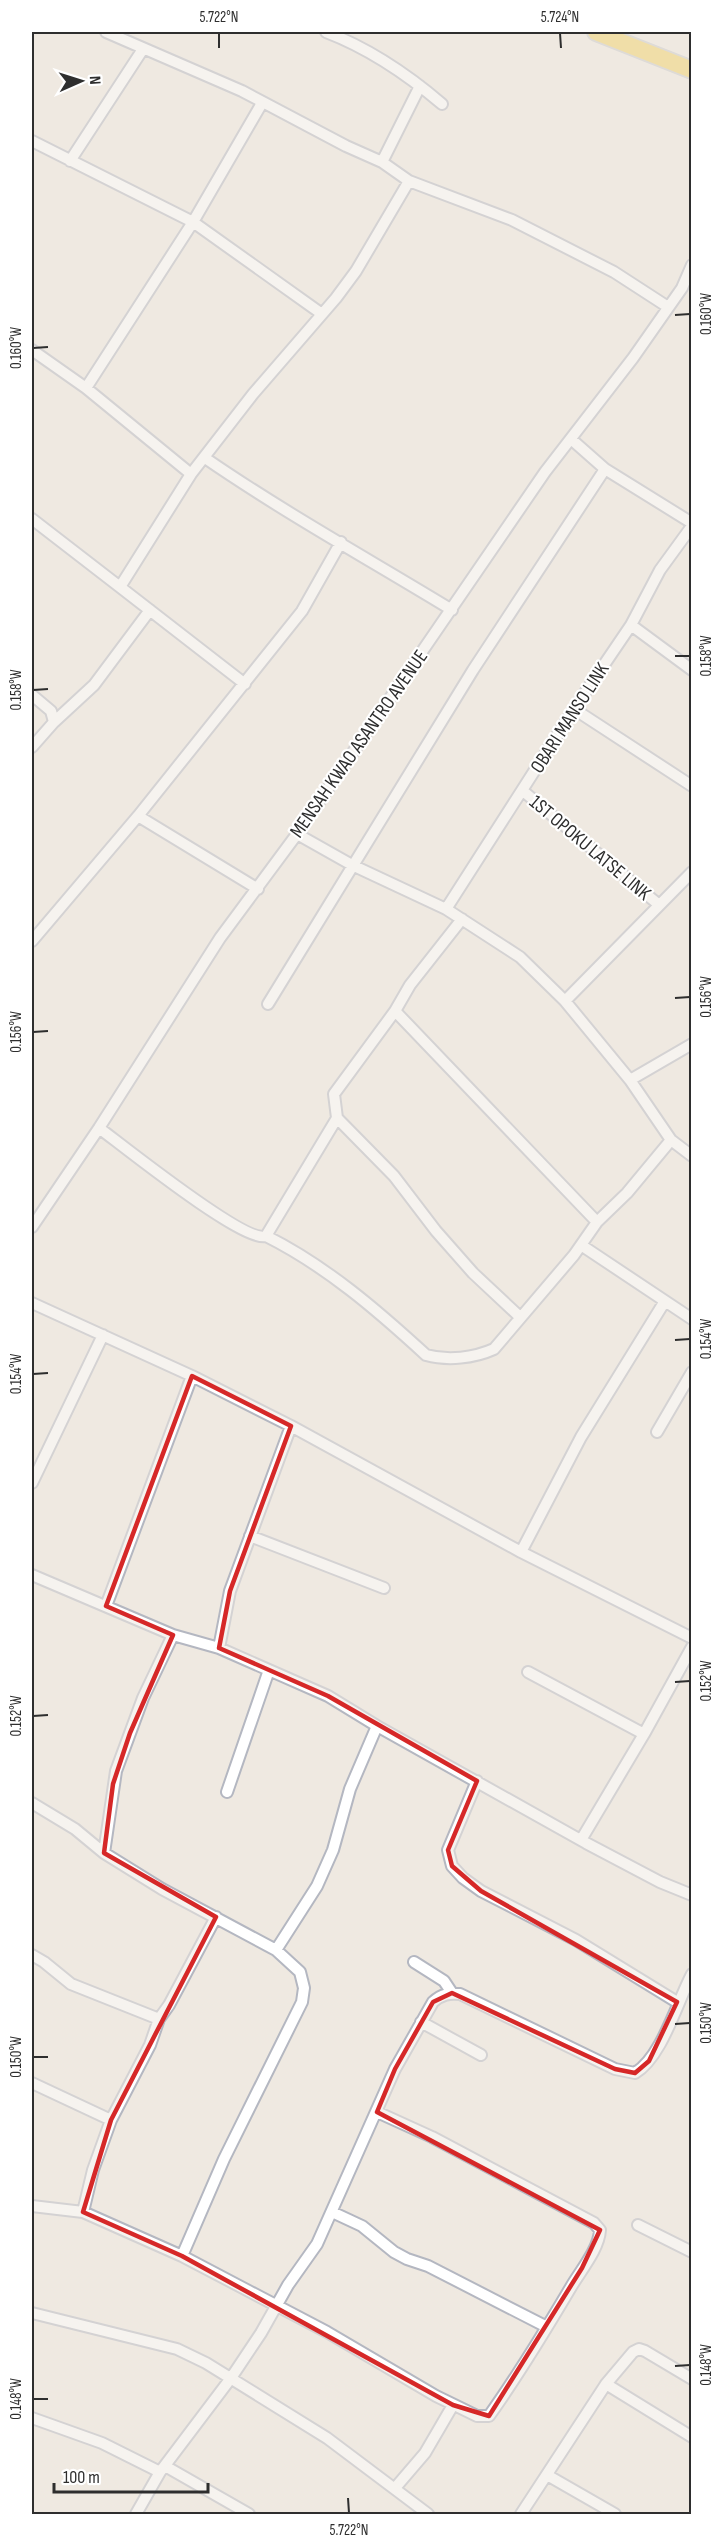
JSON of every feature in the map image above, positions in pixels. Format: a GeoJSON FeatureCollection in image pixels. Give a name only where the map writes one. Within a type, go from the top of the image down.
{"type":"FeatureCollection","features":[{"type":"Feature","properties":{"kind":"main road"},"geometry":{"type":"LineString","coordinates":[[597,32],[692,70]]}},
{"type":"Feature","properties":{"kind":"street"},"geometry":{"type":"LineString","coordinates":[[106,32],[119,34],[143,49],[242,91],[346,146],[382,162],[409,182],[512,220],[614,272],[668,307]]}},
{"type":"Feature","properties":{"kind":"street"},"geometry":{"type":"LineString","coordinates":[[326,32],[350,36],[442,104]]}},
{"type":"Feature","properties":{"kind":"street"},"geometry":{"type":"LineString","coordinates":[[70,161],[143,49]]}},
{"type":"Feature","properties":{"kind":"street"},"geometry":{"type":"LineString","coordinates":[[382,162],[420,86]]}},
{"type":"Feature","properties":{"kind":"street"},"geometry":{"type":"LineString","coordinates":[[86,388],[194,222],[262,103]]}},
{"type":"Feature","properties":{"kind":"street"},"geometry":{"type":"LineString","coordinates":[[32,142],[194,222],[322,314]]}},
{"type":"Feature","properties":{"kind":"street"},"geometry":{"type":"LineString","coordinates":[[120,587],[191,474],[253,394],[356,271],[409,182]]}},
{"type":"Feature","properties":{"kind":"street","name":"MENSAH KWAO ASANTRO AVENUE"},"geometry":{"type":"LineString","coordinates":[[32,1227],[99,1128],[220,938],[297,834],[545,472],[633,358],[668,307],[687,290],[692,266]]}},
{"type":"Feature","properties":{"kind":"street"},"geometry":{"type":"LineString","coordinates":[[32,350],[86,388],[191,474]]}},
{"type":"Feature","properties":{"kind":"street"},"geometry":{"type":"LineString","coordinates":[[571,439],[605,470],[692,524]]}},
{"type":"Feature","properties":{"kind":"street"},"geometry":{"type":"LineString","coordinates":[[205,458],[287,514],[341,542],[452,610]]}},
{"type":"Feature","properties":{"kind":"street"},"geometry":{"type":"LineString","coordinates":[[268,1004],[473,670],[605,470]]}},
{"type":"Feature","properties":{"kind":"street"},"geometry":{"type":"LineString","coordinates":[[32,519],[245,684]]}},
{"type":"Feature","properties":{"kind":"street","name":"OBARI MANSO LINK"},"geometry":{"type":"LineString","coordinates":[[446,909],[574,709],[631,625],[660,570],[692,524]]}},
{"type":"Feature","properties":{"kind":"street"},"geometry":{"type":"LineString","coordinates":[[32,941],[138,816],[245,684],[310,599],[341,542]]}},
{"type":"Feature","properties":{"kind":"street"},"geometry":{"type":"LineString","coordinates":[[32,747],[54,722],[94,685],[150,610]]}},
{"type":"Feature","properties":{"kind":"street"},"geometry":{"type":"LineString","coordinates":[[631,625],[692,670]]}},
{"type":"Feature","properties":{"kind":"street"},"geometry":{"type":"LineString","coordinates":[[32,695],[51,711],[54,722]]}},
{"type":"Feature","properties":{"kind":"street"},"geometry":{"type":"LineString","coordinates":[[574,709],[692,786]]}},
{"type":"Feature","properties":{"kind":"street","name":"1ST OPOKU LATSE LINK"},"geometry":{"type":"LineString","coordinates":[[523,791],[658,904]]}},
{"type":"Feature","properties":{"kind":"street"},"geometry":{"type":"LineString","coordinates":[[138,816],[258,889]]}},
{"type":"Feature","properties":{"kind":"street"},"geometry":{"type":"LineString","coordinates":[[297,834],[352,865],[446,909],[520,957],[565,1001],[630,1080],[671,1140],[692,1156]]}},
{"type":"Feature","properties":{"kind":"street"},"geometry":{"type":"LineString","coordinates":[[565,1001],[692,872]]}},
{"type":"Feature","properties":{"kind":"street"},"geometry":{"type":"LineString","coordinates":[[462,919],[410,985],[395,1011],[333,1094],[337,1118],[394,1176],[436,1231],[473,1273],[520,1317]]}},
{"type":"Feature","properties":{"kind":"street"},"geometry":{"type":"LineString","coordinates":[[395,1011],[597,1222]]}},
{"type":"Feature","properties":{"kind":"street"},"geometry":{"type":"LineString","coordinates":[[630,1080],[692,1044]]}},
{"type":"Feature","properties":{"kind":"street"},"geometry":{"type":"LineString","coordinates":[[266,1236],[337,1118]]}},
{"type":"Feature","properties":{"kind":"street"},"geometry":{"type":"LineString","coordinates":[[99,1128],[214,1213],[256,1237],[266,1236],[296,1252],[371,1306],[426,1355],[437,1358],[480,1356],[494,1349],[597,1222],[627,1193],[671,1140]]}},
{"type":"Feature","properties":{"kind":"street"},"geometry":{"type":"LineString","coordinates":[[580,1245],[692,1319]]}},
{"type":"Feature","properties":{"kind":"street"},"geometry":{"type":"LineString","coordinates":[[520,1552],[574,1449],[665,1301]]}},
{"type":"Feature","properties":{"kind":"street"},"geometry":{"type":"LineString","coordinates":[[32,1303],[192,1376],[291,1426],[520,1552],[692,1638]]}},
{"type":"Feature","properties":{"kind":"street"},"geometry":{"type":"LineString","coordinates":[[32,1484],[103,1335]]}},
{"type":"Feature","properties":{"kind":"street"},"geometry":{"type":"LineString","coordinates":[[657,1432],[692,1372]]}},
{"type":"Feature","properties":{"kind":"street"},"geometry":{"type":"LineString","coordinates":[[106,1606],[192,1376]]}},
{"type":"Feature","properties":{"kind":"street"},"geometry":{"type":"LineString","coordinates":[[219,1648],[230,1591],[291,1426]]}},
{"type":"Feature","properties":{"kind":"street"},"geometry":{"type":"LineString","coordinates":[[250,1536],[384,1588]]}},
{"type":"Feature","properties":{"kind":"street"},"geometry":{"type":"LineString","coordinates":[[32,1575],[173,1635],[219,1648],[328,1696],[377,1726],[641,1873],[692,1895]]}},
{"type":"Feature","properties":{"kind":"street"},"geometry":{"type":"LineString","coordinates":[[104,1853],[116,1771],[143,1698],[173,1635]]}},
{"type":"Feature","properties":{"kind":"street"},"geometry":{"type":"LineString","coordinates":[[581,1840],[692,1647]]}},
{"type":"Feature","properties":{"kind":"street"},"geometry":{"type":"LineString","coordinates":[[227,1792],[269,1670]]}},
{"type":"Feature","properties":{"kind":"street"},"geometry":{"type":"LineString","coordinates":[[528,1672],[644,1734]]}},
{"type":"Feature","properties":{"kind":"street"},"geometry":{"type":"LineString","coordinates":[[276,1950],[316,1886],[333,1850],[350,1789],[377,1726]]}},
{"type":"Feature","properties":{"kind":"street"},"geometry":{"type":"LineString","coordinates":[[477,1781],[448,1850],[452,1866],[463,1878],[481,1891],[576,1940],[677,2002]]}},
{"type":"Feature","properties":{"kind":"street"},"geometry":{"type":"LineString","coordinates":[[32,1803],[75,1828],[104,1853],[162,1889],[276,1950],[300,1972],[304,1988],[302,2002],[224,2159],[182,2256]]}},
{"type":"Feature","properties":{"kind":"street"},"geometry":{"type":"LineString","coordinates":[[82,2212],[93,2170],[111,2120],[150,2045],[159,2019],[169,2005],[216,1917]]}},
{"type":"Feature","properties":{"kind":"street"},"geometry":{"type":"LineString","coordinates":[[32,1955],[71,1984],[159,2019]]}},
{"type":"Feature","properties":{"kind":"street"},"geometry":{"type":"LineString","coordinates":[[414,1962],[444,1981],[452,1993]]}},
{"type":"Feature","properties":{"kind":"street"},"geometry":{"type":"LineString","coordinates":[[136,2514],[163,2469],[231,2379],[278,2307],[288,2285],[317,2244],[395,2069],[433,2002],[440,1996],[460,1994],[615,2069],[635,2073],[649,2061],[692,1974]]}},
{"type":"Feature","properties":{"kind":"street"},"geometry":{"type":"LineString","coordinates":[[421,2022],[481,2055]]}},
{"type":"Feature","properties":{"kind":"street"},"geometry":{"type":"LineString","coordinates":[[32,2083],[111,2120]]}},
{"type":"Feature","properties":{"kind":"street"},"geometry":{"type":"LineString","coordinates":[[32,2205],[82,2212],[182,2256],[327,2332],[453,2405],[477,2416],[489,2416],[547,2327],[599,2238],[600,2230],[594,2223],[432,2137],[377,2112]]}},
{"type":"Feature","properties":{"kind":"street"},"geometry":{"type":"LineString","coordinates":[[332,2212],[362,2226],[394,2252],[407,2259],[428,2266],[547,2327]]}},
{"type":"Feature","properties":{"kind":"street"},"geometry":{"type":"LineString","coordinates":[[638,2225],[692,2252]]}},
{"type":"Feature","properties":{"kind":"street"},"geometry":{"type":"LineString","coordinates":[[32,2313],[177,2349],[327,2438],[429,2514]]}},
{"type":"Feature","properties":{"kind":"street"},"geometry":{"type":"LineString","coordinates":[[521,2514],[606,2384],[633,2352],[639,2349],[692,2379]]}},
{"type":"Feature","properties":{"kind":"street"},"geometry":{"type":"LineString","coordinates":[[606,2384],[692,2437]]}},
{"type":"Feature","properties":{"kind":"street"},"geometry":{"type":"LineString","coordinates":[[396,2488],[425,2453],[453,2405]]}},
{"type":"Feature","properties":{"kind":"street"},"geometry":{"type":"LineString","coordinates":[[32,2418],[102,2443],[163,2469],[249,2514]]}},
{"type":"Feature","properties":{"kind":"street"},"geometry":{"type":"LineString","coordinates":[[547,2475],[615,2514]]}},
{"type":"Feature","properties":{"kind":"highlighted area"},"geometry":{"type":"Polygon","coordinates":[[[192,1376],[291,1426],[230,1591],[219,1648],[328,1696],[477,1781],[448,1850],[452,1866],[481,1891],[677,2002],[649,2061],[635,2073],[615,2069],[452,1993],[433,2002],[395,2069],[377,2112],[600,2230],[582,2268],[489,2416],[453,2405],[182,2256],[83,2212],[111,2120],[216,1917],[104,1853],[113,1784],[130,1733],[173,1635],[106,1606],[192,1376]]]}}]}
